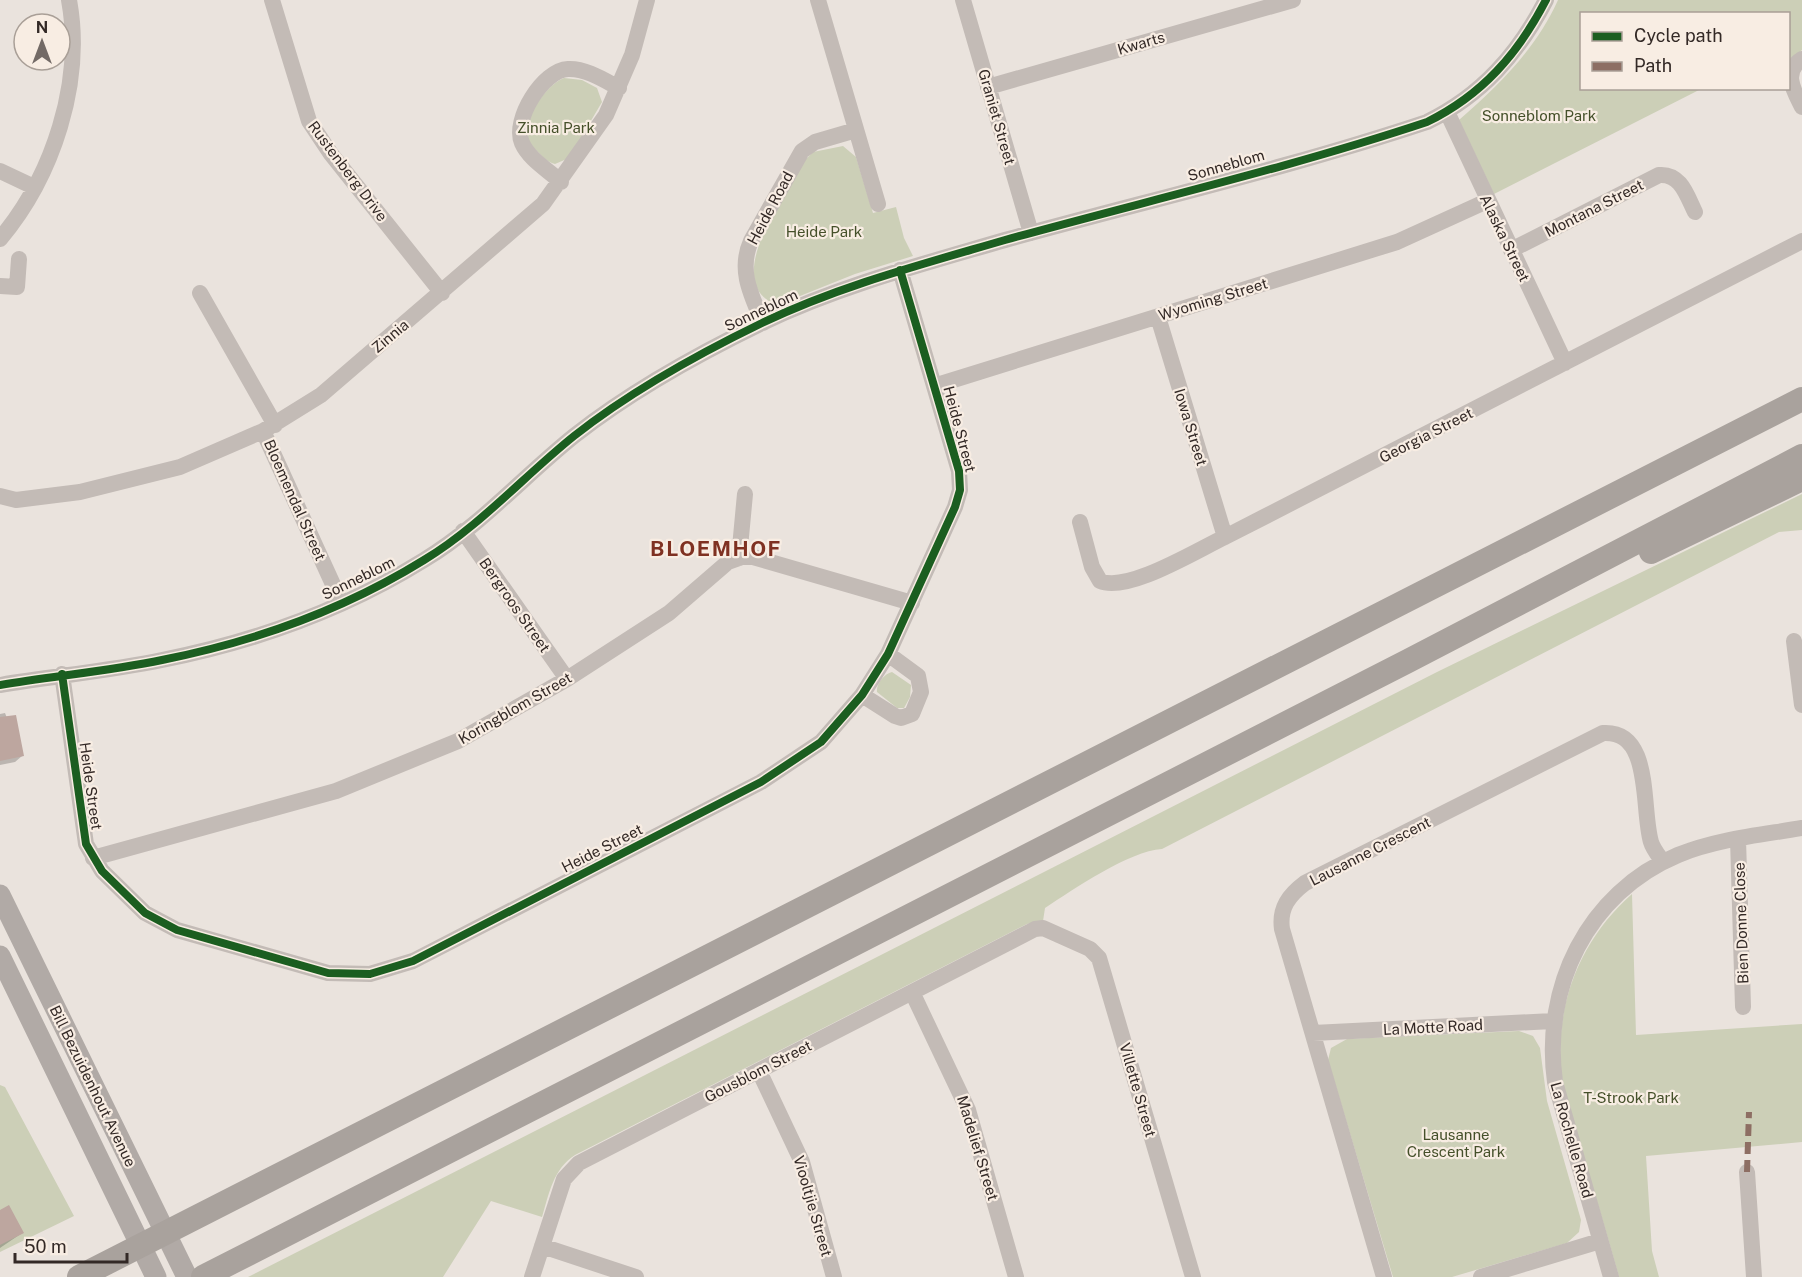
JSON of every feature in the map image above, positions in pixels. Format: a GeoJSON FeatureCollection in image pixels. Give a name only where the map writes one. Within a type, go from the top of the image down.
{"type":"FeatureCollection","features":[{"type":"Feature","properties":{"kind":"highway"},"geometry":{"type":"LineString","coordinates":[[1605,500],[1802,384]]}},
{"type":"Feature","properties":{"kind":"highway"},"geometry":{"type":"LineString","coordinates":[[79,1277],[1802,399]]}},
{"type":"Feature","properties":{"kind":"highway"},"geometry":{"type":"LineString","coordinates":[[203,1277],[1408,661],[1802,456]]}},
{"type":"Feature","properties":{"kind":"highway"},"geometry":{"type":"LineString","coordinates":[[1408,661],[1495,628],[1802,479]]}},
{"type":"Feature","properties":{"kind":"main road","name":"Bill Bezuidenhout Avenue"},"geometry":{"type":"LineString","coordinates":[[0,895],[187,1277]]}},
{"type":"Feature","properties":{"kind":"main road","name":"Bill Bezuidenhout Avenue"},"geometry":{"type":"LineString","coordinates":[[0,956],[156,1277]]}},
{"type":"Feature","properties":{"kind":"street"},"geometry":{"type":"LineString","coordinates":[[0,239],[34,187],[57,132],[70,81],[73,33],[69,0]]}},
{"type":"Feature","properties":{"kind":"street","name":"Rustenberg Drive"},"geometry":{"type":"LineString","coordinates":[[272,0],[309,121],[331,154],[442,293]]}},
{"type":"Feature","properties":{"kind":"street","name":"Zinnia"},"geometry":{"type":"LineString","coordinates":[[0,496],[16,500],[80,492],[146,477],[206,457],[269,428],[321,395],[532,217],[561,182],[606,115],[619,88],[647,0]]}},
{"type":"Feature","properties":{"kind":"street"},"geometry":{"type":"LineString","coordinates":[[818,0],[878,204]]}},
{"type":"Feature","properties":{"kind":"street","name":"Graniet Street"},"geometry":{"type":"LineString","coordinates":[[963,0],[1031,233]]}},
{"type":"Feature","properties":{"kind":"street","name":"Kwarts"},"geometry":{"type":"LineString","coordinates":[[988,87],[1293,0]]}},
{"type":"Feature","properties":{"kind":"street","name":"Sonneblom"},"geometry":{"type":"LineString","coordinates":[[0,685],[141,664],[222,645],[274,629],[341,602],[426,559],[464,531],[577,433],[669,372],[763,323],[813,301],[900,270],[1393,133],[1447,112],[1482,87],[1509,59],[1546,0]]}},
{"type":"Feature","properties":{"kind":"street"},"geometry":{"type":"LineString","coordinates":[[1802,59],[1793,68],[1790,80],[1802,107]]}},
{"type":"Feature","properties":{"kind":"street"},"geometry":{"type":"LineString","coordinates":[[561,182],[526,150],[519,130],[522,115],[548,78],[563,69],[582,71],[619,88]]}},
{"type":"Feature","properties":{"kind":"street","name":"Alaska Street"},"geometry":{"type":"LineString","coordinates":[[1447,112],[1565,363]]}},
{"type":"Feature","properties":{"kind":"street","name":"Heide Road"},"geometry":{"type":"LineString","coordinates":[[763,323],[745,272],[746,256],[751,241],[802,151],[815,142],[856,130]]}},
{"type":"Feature","properties":{"kind":"street"},"geometry":{"type":"LineString","coordinates":[[0,171],[34,187]]}},
{"type":"Feature","properties":{"kind":"street","name":"Montana Street"},"geometry":{"type":"LineString","coordinates":[[1511,250],[1659,175],[1668,175],[1680,183],[1695,212]]}},
{"type":"Feature","properties":{"kind":"street","name":"Wyoming Street"},"geometry":{"type":"LineString","coordinates":[[934,386],[1397,242],[1487,201]]}},
{"type":"Feature","properties":{"kind":"street","name":"Georgia Street"},"geometry":{"type":"LineString","coordinates":[[1080,522],[1092,567],[1100,581],[1108,584],[1134,580],[1225,537],[1802,241]]}},
{"type":"Feature","properties":{"kind":"street"},"geometry":{"type":"LineString","coordinates":[[0,286],[17,287],[19,259]]}},
{"type":"Feature","properties":{"kind":"street","name":"Heide Street"},"geometry":{"type":"LineString","coordinates":[[62,674],[84,835],[93,858],[113,882],[145,913],[177,930],[328,973],[370,974],[413,961],[761,782],[821,742],[862,695],[888,654],[955,507],[960,490],[959,471],[900,270]]}},
{"type":"Feature","properties":{"kind":"street","name":"Bloemendal Street"},"geometry":{"type":"LineString","coordinates":[[200,293],[269,428],[341,602]]}},
{"type":"Feature","properties":{"kind":"street","name":"Iowa Street"},"geometry":{"type":"LineString","coordinates":[[1158,317],[1225,537]]}},
{"type":"Feature","properties":{"kind":"street"},"geometry":{"type":"LineString","coordinates":[[745,494],[739,558],[753,557],[912,603]]}},
{"type":"Feature","properties":{"kind":"street","name":"Bergroos Street"},"geometry":{"type":"LineString","coordinates":[[464,531],[567,679]]}},
{"type":"Feature","properties":{"kind":"street","name":"Koringblom Street"},"geometry":{"type":"LineString","coordinates":[[93,858],[336,792],[458,741],[567,679],[669,614],[728,562],[739,558]]}},
{"type":"Feature","properties":{"kind":"street"},"geometry":{"type":"LineString","coordinates":[[1794,641],[1802,705]]}},
{"type":"Feature","properties":{"kind":"street"},"geometry":{"type":"LineString","coordinates":[[862,695],[895,716],[901,718],[912,714],[921,692],[918,676],[888,654]]}},
{"type":"Feature","properties":{"kind":"street","name":"Lausanne Crescent"},"geometry":{"type":"LineString","coordinates":[[1384,1277],[1281,921],[1285,903],[1305,883],[1603,734],[1618,734],[1626,738],[1637,753],[1651,843],[1663,862]]}},
{"type":"Feature","properties":{"kind":"street","name":"La Rochelle Road"},"geometry":{"type":"LineString","coordinates":[[1611,1277],[1557,1095],[1551,1052],[1554,1021],[1568,965],[1586,931],[1612,900],[1663,862],[1694,849],[1802,828]]}},
{"type":"Feature","properties":{"kind":"street","name":"Bien Donne Close"},"geometry":{"type":"LineString","coordinates":[[1738,839],[1743,1007]]}},
{"type":"Feature","properties":{"kind":"street","name":"Gousblom Street"},"geometry":{"type":"LineString","coordinates":[[532,1277],[564,1179],[572,1168],[1035,928],[1050,929]]}},
{"type":"Feature","properties":{"kind":"street","name":"Villette Street"},"geometry":{"type":"LineString","coordinates":[[1050,929],[1090,949],[1099,958],[1193,1277]]}},
{"type":"Feature","properties":{"kind":"street","name":"Madelief Street"},"geometry":{"type":"LineString","coordinates":[[912,992],[968,1110],[1016,1277]]}},
{"type":"Feature","properties":{"kind":"street","name":"La Motte Road"},"geometry":{"type":"LineString","coordinates":[[1312,1033],[1554,1021]]}},
{"type":"Feature","properties":{"kind":"street","name":"Viooltjie Street"},"geometry":{"type":"LineString","coordinates":[[759,1071],[802,1162],[834,1277]]}},
{"type":"Feature","properties":{"kind":"street"},"geometry":{"type":"LineString","coordinates":[[1748,1172],[1754,1277]]}},
{"type":"Feature","properties":{"kind":"street"},"geometry":{"type":"LineString","coordinates":[[1481,1277],[1600,1241]]}},
{"type":"Feature","properties":{"kind":"street"},"geometry":{"type":"LineString","coordinates":[[542,1246],[636,1277]]}},
{"type":"Feature","properties":{"kind":"green space","name":"Sonneblom Park"},"geometry":{"type":"Polygon","coordinates":[[[1558,0],[1802,0],[1802,50],[1790,61],[1790,12],[1580,12],[1580,90],[1699,90],[1494,194],[1459,120],[1515,65],[1549,18],[1558,0]]]}},
{"type":"Feature","properties":{"kind":"green space","name":"Zinnia Park"},"geometry":{"type":"Polygon","coordinates":[[[564,78],[582,80],[597,88],[602,102],[569,158],[555,164],[545,159],[530,144],[527,135],[528,125],[542,96],[564,78]]]}},
{"type":"Feature","properties":{"kind":"green space","name":"Heide Park"},"geometry":{"type":"Polygon","coordinates":[[[843,146],[856,157],[873,213],[896,207],[904,238],[913,256],[855,274],[785,302],[771,302],[758,290],[754,274],[756,255],[763,234],[803,162],[813,152],[843,146]]]}},
{"type":"Feature","properties":{"kind":"green space"},"geometry":{"type":"Polygon","coordinates":[[[1802,494],[1802,530],[1779,532],[1162,849],[1134,856],[1118,864],[1045,908],[1043,921],[1027,924],[575,1155],[557,1175],[542,1217],[491,1201],[443,1277],[248,1277],[1437,672],[1802,494]]]}},
{"type":"Feature","properties":{"kind":"green space"},"geometry":{"type":"Polygon","coordinates":[[[892,672],[911,685],[910,697],[904,708],[897,708],[877,692],[881,680],[892,672]]]}},
{"type":"Feature","properties":{"kind":"green space","name":"T-Strook Park"},"geometry":{"type":"Polygon","coordinates":[[[1632,894],[1636,1035],[1802,1024],[1802,1142],[1646,1156],[1652,1251],[1659,1277],[1619,1277],[1567,1103],[1561,1070],[1560,1045],[1563,1020],[1576,973],[1599,930],[1632,894]]]}},
{"type":"Feature","properties":{"kind":"green space","name":"Lausanne Crescent Park"},"geometry":{"type":"Polygon","coordinates":[[[1519,1031],[1533,1036],[1540,1048],[1547,1101],[1581,1220],[1579,1232],[1567,1243],[1452,1277],[1393,1277],[1328,1060],[1331,1048],[1347,1039],[1519,1031]]]}},
{"type":"Feature","properties":{"kind":"green space"},"geometry":{"type":"Polygon","coordinates":[[[0,1085],[5,1087],[74,1216],[0,1252],[0,1085]]]}},
{"type":"Feature","properties":{"kind":"building"},"geometry":{"type":"Polygon","coordinates":[[[16,715],[24,756],[0,761],[0,717],[16,715]]]}},
{"type":"Feature","properties":{"kind":"building"},"geometry":{"type":"Polygon","coordinates":[[[9,1205],[24,1233],[0,1245],[0,1210],[9,1205]]]}},
{"type":"Feature","properties":{"kind":"marked path"},"geometry":{"type":"LineString","coordinates":[[1747,1172],[1749,1112]]}},
{"type":"Feature","properties":{"kind":"cycle path"},"geometry":{"type":"LineString","coordinates":[[0,685],[122,667],[196,653],[298,622],[363,594],[444,547],[482,517],[555,451],[618,404],[737,335],[821,298],[912,267],[1270,169],[1427,122],[1465,99],[1497,71],[1523,38],[1546,0]]}},
{"type":"Feature","properties":{"kind":"cycle path"},"geometry":{"type":"LineString","coordinates":[[62,674],[86,844],[102,871],[145,913],[177,930],[328,973],[370,974],[413,961],[761,782],[821,742],[862,695],[888,654],[955,507],[960,490],[959,471],[900,270]]}},
{"type":"Feature","properties":{"kind":"district","name":"BLOEMHOF"},"geometry":{"type":"Point","coordinates":[716,548]}}]}
